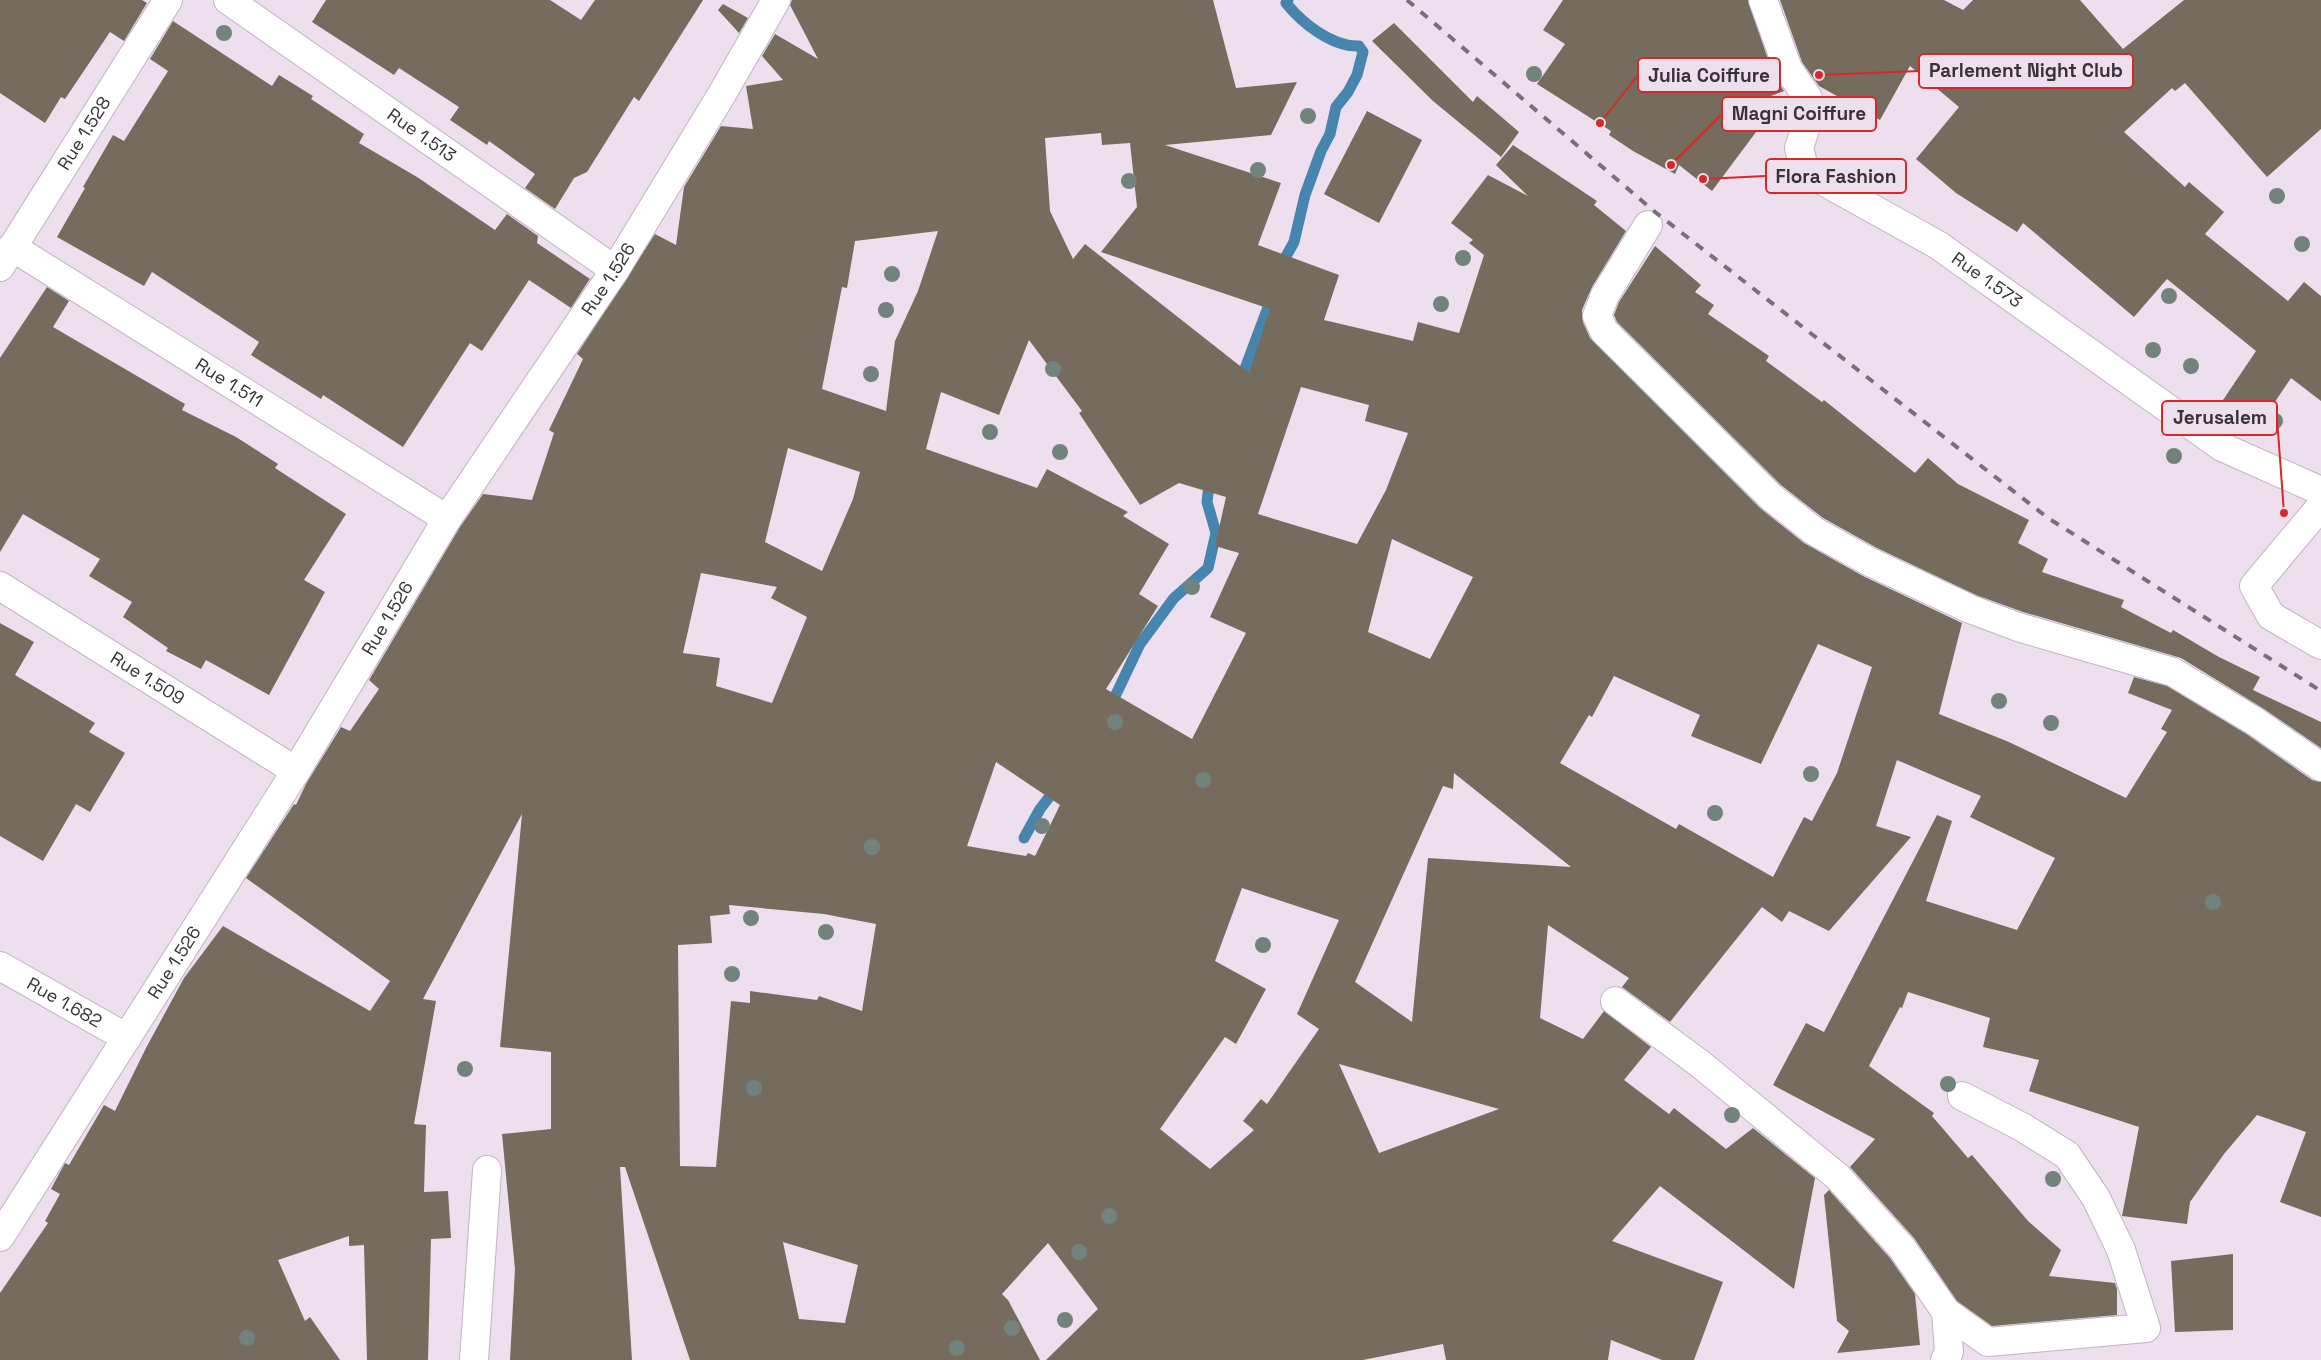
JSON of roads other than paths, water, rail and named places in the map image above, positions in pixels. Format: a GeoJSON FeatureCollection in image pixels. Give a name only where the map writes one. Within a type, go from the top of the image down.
{"type":"FeatureCollection","features":[{"type":"Feature","properties":{"kind":"street","name":"Rue 1.528"},"geometry":{"type":"LineString","coordinates":[[6,257],[168,0]]}},
{"type":"Feature","properties":{"kind":"street","name":"Rue 1.513"},"geometry":{"type":"LineString","coordinates":[[228,0],[614,270]]}},
{"type":"Feature","properties":{"kind":"street","name":"Rue 1.526"},"geometry":{"type":"LineString","coordinates":[[0,1237],[296,771],[447,519],[614,270],[722,94],[776,0]]}},
{"type":"Feature","properties":{"kind":"street","name":"Rue 1.573"},"geometry":{"type":"LineString","coordinates":[[1764,0],[1788,69],[1808,98],[1807,123],[1799,148],[1805,171],[1938,246],[2222,447],[2321,490]]}},
{"type":"Feature","properties":{"kind":"street"},"geometry":{"type":"LineString","coordinates":[[1648,226],[1605,295],[1597,316],[1604,331],[1771,497],[1814,531],[1870,562],[1970,609],[2018,627],[2173,672],[2256,722],[2321,767]]}},
{"type":"Feature","properties":{"kind":"street","name":"Rue 1.511"},"geometry":{"type":"LineString","coordinates":[[6,257],[447,519]]}},
{"type":"Feature","properties":{"kind":"street"},"geometry":{"type":"LineString","coordinates":[[2321,506],[2254,586],[2271,616],[2321,646]]}},
{"type":"Feature","properties":{"kind":"street","name":"Rue 1.509"},"geometry":{"type":"LineString","coordinates":[[0,586],[296,771]]}},
{"type":"Feature","properties":{"kind":"street","name":"Rue 1.682"},"geometry":{"type":"LineString","coordinates":[[0,966],[127,1038]]}},
{"type":"Feature","properties":{"kind":"street"},"geometry":{"type":"LineString","coordinates":[[1615,1001],[1699,1063],[1838,1177],[1902,1248],[1946,1312],[1988,1342],[2146,1328],[2121,1250],[2096,1198],[2067,1156],[2022,1127],[1962,1096]]}},
{"type":"Feature","properties":{"kind":"street"},"geometry":{"type":"LineString","coordinates":[[474,1360],[488,1170]]}},
{"type":"Feature","properties":{"kind":"street"},"geometry":{"type":"LineString","coordinates":[[1945,1360],[1948,1352],[1946,1312]]}},
{"type":"Feature","properties":{"kind":"waterway"},"geometry":{"type":"LineString","coordinates":[[1279,269],[1294,242],[1305,195],[1321,151],[1330,134],[1336,107],[1348,92],[1357,75],[1363,52],[1359,46],[1338,43],[1309,26],[1286,3],[1288,0]]}},
{"type":"Feature","properties":{"kind":"waterway"},"geometry":{"type":"LineString","coordinates":[[1240,382],[1273,294]]}},
{"type":"Feature","properties":{"kind":"waterway"},"geometry":{"type":"LineString","coordinates":[[1110,707],[1140,644],[1174,598],[1208,568],[1216,533],[1207,502],[1210,476]]}},
{"type":"Feature","properties":{"kind":"waterway"},"geometry":{"type":"LineString","coordinates":[[1024,838],[1040,809],[1057,787]]}},
{"type":"Feature","properties":{"kind":"railway"},"geometry":{"type":"LineString","coordinates":[[1407,0],[1655,212],[2048,518],[2321,691]]}},
{"type":"Feature","properties":{"kind":"place","name":"Parlement Night Club"},"geometry":{"type":"Point","coordinates":[1819,75]}},
{"type":"Feature","properties":{"kind":"place","name":"Julia Coiffure"},"geometry":{"type":"Point","coordinates":[1600,123]}},
{"type":"Feature","properties":{"kind":"place","name":"Magni Coiffure"},"geometry":{"type":"Point","coordinates":[1671,165]}},
{"type":"Feature","properties":{"kind":"place","name":"Flora Fashion"},"geometry":{"type":"Point","coordinates":[1703,179]}},
{"type":"Feature","properties":{"kind":"place","name":"Jerusalem"},"geometry":{"type":"Point","coordinates":[2284,513]}}]}
